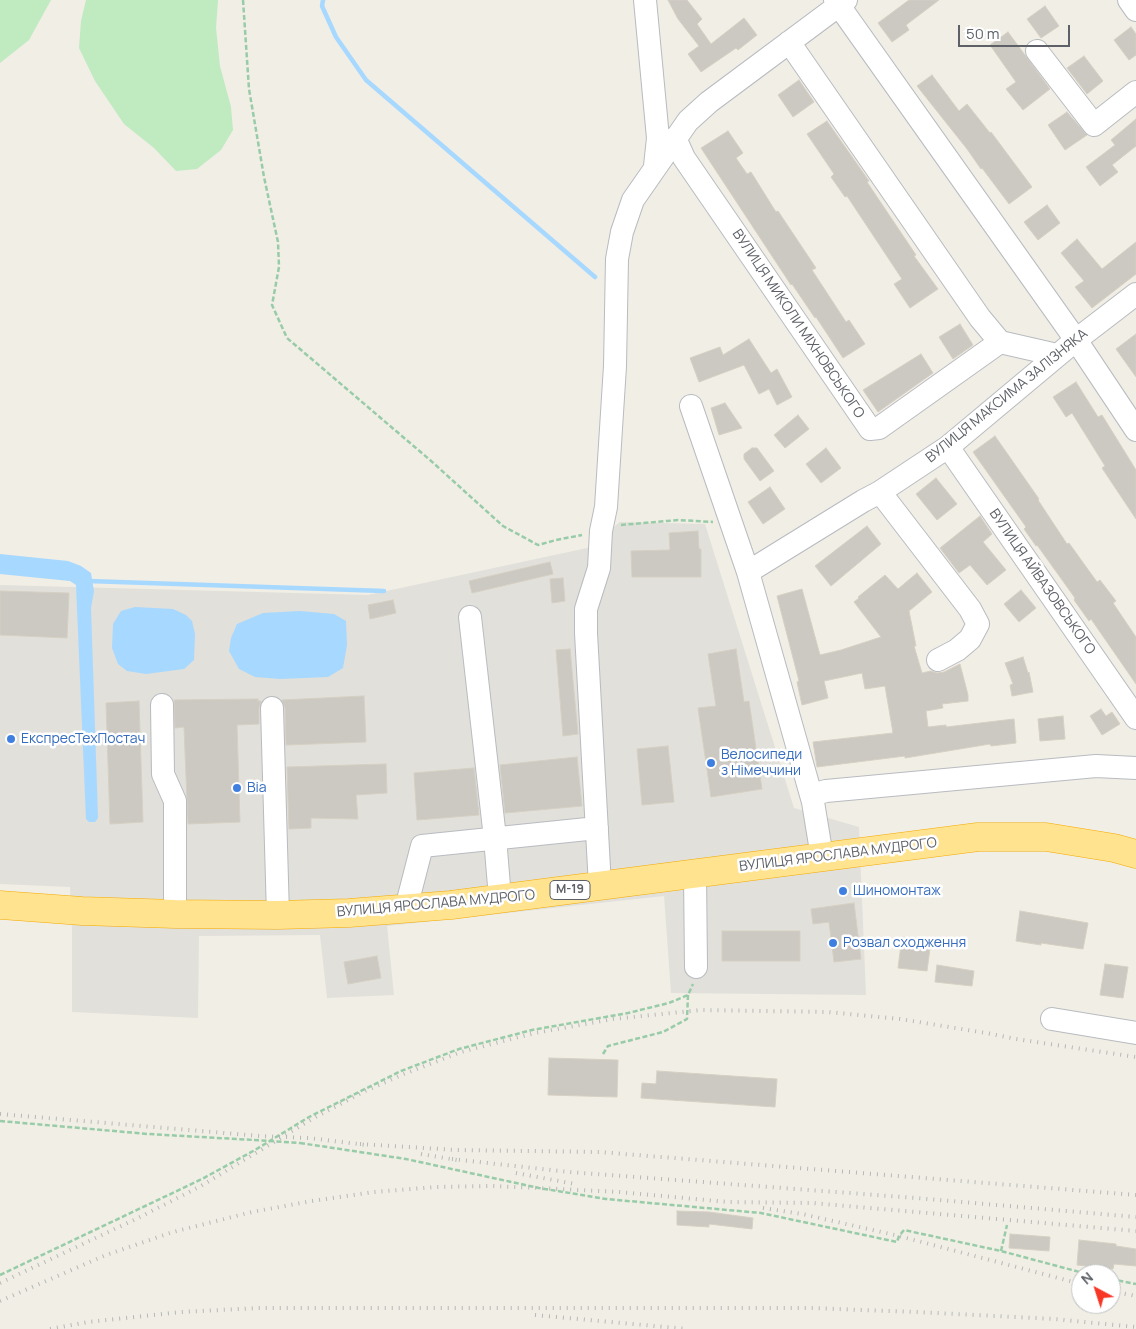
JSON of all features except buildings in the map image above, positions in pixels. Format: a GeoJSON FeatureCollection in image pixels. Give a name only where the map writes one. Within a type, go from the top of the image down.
{"type":"FeatureCollection","features":[{"type":"Feature","properties":{"kind":"highway","name":"ВУЛИЦЯ ЯРОСЛАВА МУДРОГО"},"geometry":{"type":"LineString","coordinates":[[0,905],[82,911],[176,914],[278,915],[349,913],[600,886],[978,837],[1046,837],[1114,848],[1136,854]]}},
{"type":"Feature","properties":{"kind":"street"},"geometry":{"type":"LineString","coordinates":[[645,0],[658,138],[655,168]]}},
{"type":"Feature","properties":{"kind":"street"},"geometry":{"type":"LineString","coordinates":[[1129,0],[1136,10]]}},
{"type":"Feature","properties":{"kind":"street"},"geometry":{"type":"LineString","coordinates":[[600,886],[586,609],[599,568],[606,507],[615,376],[617,258],[622,232],[633,200],[688,121],[709,102],[840,2],[1076,340],[1132,416]]}},
{"type":"Feature","properties":{"kind":"street"},"geometry":{"type":"LineString","coordinates":[[790,42],[980,318],[1000,342],[1057,356]]}},
{"type":"Feature","properties":{"kind":"street"},"geometry":{"type":"LineString","coordinates":[[1037,51],[1094,126],[1136,92]]}},
{"type":"Feature","properties":{"kind":"street","name":"ВУЛИЦЯ МИКОЛИ МІХНОВСЬКОГО"},"geometry":{"type":"LineString","coordinates":[[675,138],[684,158],[870,428],[879,428],[1000,342]]}},
{"type":"Feature","properties":{"kind":"street","name":"ВУЛИЦЯ МАКСИМА ЗАЛІЗНЯКА"},"geometry":{"type":"LineString","coordinates":[[748,572],[863,500],[880,492],[948,447],[1076,340],[1136,294]]}},
{"type":"Feature","properties":{"kind":"street"},"geometry":{"type":"LineString","coordinates":[[691,406],[748,572],[811,795],[822,857]]}},
{"type":"Feature","properties":{"kind":"street","name":"ВУЛИЦЯ АЙВАЗОВСЬКОГО"},"geometry":{"type":"LineString","coordinates":[[948,447],[1136,718]]}},
{"type":"Feature","properties":{"kind":"street"},"geometry":{"type":"LineString","coordinates":[[880,492],[970,609],[978,624],[970,638],[956,650],[938,660]]}},
{"type":"Feature","properties":{"kind":"street"},"geometry":{"type":"LineString","coordinates":[[470,617],[500,898]]}},
{"type":"Feature","properties":{"kind":"street"},"geometry":{"type":"LineString","coordinates":[[162,705],[163,774],[175,801],[176,914]]}},
{"type":"Feature","properties":{"kind":"street"},"geometry":{"type":"LineString","coordinates":[[272,708],[278,915]]}},
{"type":"Feature","properties":{"kind":"street"},"geometry":{"type":"LineString","coordinates":[[811,795],[826,791],[1096,766],[1136,768]]}},
{"type":"Feature","properties":{"kind":"street"},"geometry":{"type":"LineString","coordinates":[[406,908],[422,846],[597,828]]}},
{"type":"Feature","properties":{"kind":"street"},"geometry":{"type":"LineString","coordinates":[[695,874],[696,967]]}},
{"type":"Feature","properties":{"kind":"street"},"geometry":{"type":"LineString","coordinates":[[1052,1019],[1136,1032]]}},
{"type":"Feature","properties":{"kind":"path"},"geometry":{"type":"LineString","coordinates":[[242,0],[250,89],[264,177],[278,242],[280,267],[272,304],[287,338],[430,460],[503,526],[538,545],[623,525],[678,520],[718,523],[730,518]]}},
{"type":"Feature","properties":{"kind":"path"},"geometry":{"type":"LineString","coordinates":[[603,1054],[608,1046],[663,1032],[687,1019],[688,995],[693,984],[696,967]]}},
{"type":"Feature","properties":{"kind":"path"},"geometry":{"type":"LineString","coordinates":[[0,1274],[202,1180],[308,1118],[401,1071],[459,1049],[532,1030],[636,1011],[669,1003],[688,995]]}},
{"type":"Feature","properties":{"kind":"path"},"geometry":{"type":"LineString","coordinates":[[0,1121],[148,1134],[300,1142],[406,1159],[539,1188],[606,1199],[761,1213],[898,1242],[899,1236],[904,1230],[1001,1251],[1071,1270]]}},
{"type":"Feature","properties":{"kind":"path"},"geometry":{"type":"LineString","coordinates":[[1001,1251],[1007,1225]]}},
{"type":"Feature","properties":{"kind":"path"},"geometry":{"type":"LineString","coordinates":[[1121,1281],[1136,1284]]}},
{"type":"Feature","properties":{"kind":"shaded area"},"geometry":{"type":"Polygon","coordinates":[[[620,522],[705,524],[794,808],[859,827],[866,995],[671,993],[664,896],[387,926],[394,995],[327,998],[320,935],[199,936],[198,1018],[72,1012],[70,887],[0,884],[0,585],[368,595],[587,548],[620,522]]]}},
{"type":"Feature","properties":{"kind":"green space"},"geometry":{"type":"Polygon","coordinates":[[[0,0],[51,0],[29,40],[0,63],[0,0]]]}},
{"type":"Feature","properties":{"kind":"green space"},"geometry":{"type":"Polygon","coordinates":[[[86,0],[218,0],[216,28],[220,66],[231,107],[233,130],[221,150],[197,169],[176,171],[154,148],[124,124],[95,81],[79,48],[81,21],[86,0]]]}},
{"type":"Feature","properties":{"kind":"water"},"geometry":{"type":"Polygon","coordinates":[[[0,554],[68,561],[81,566],[91,573],[94,591],[91,608],[98,818],[95,822],[89,822],[86,819],[76,585],[70,581],[0,574],[0,554]]]}},
{"type":"Feature","properties":{"kind":"water"},"geometry":{"type":"Polygon","coordinates":[[[135,607],[173,609],[186,615],[192,621],[195,634],[194,660],[184,669],[146,674],[127,671],[118,664],[112,648],[113,624],[121,611],[135,607]]]}},
{"type":"Feature","properties":{"kind":"water"},"geometry":{"type":"Polygon","coordinates":[[[300,611],[334,614],[346,621],[347,645],[343,668],[328,677],[280,679],[255,677],[239,669],[229,651],[231,638],[237,624],[263,613],[300,611]]]}},
{"type":"Feature","properties":{"kind":"waterway"},"geometry":{"type":"LineString","coordinates":[[323,0],[322,6],[336,37],[366,80],[595,277]]}},
{"type":"Feature","properties":{"kind":"waterway"},"geometry":{"type":"LineString","coordinates":[[88,581],[384,591]]}},
{"type":"Feature","properties":{"kind":"railway"},"geometry":{"type":"LineString","coordinates":[[0,1283],[201,1186],[312,1119],[363,1092],[461,1052],[535,1033],[613,1019],[701,1010],[828,1012],[900,1019],[1136,1057]]}},
{"type":"Feature","properties":{"kind":"railway"},"geometry":{"type":"LineString","coordinates":[[0,1114],[260,1136],[309,1138],[366,1145]]}},
{"type":"Feature","properties":{"kind":"railway"},"geometry":{"type":"LineString","coordinates":[[360,1144],[456,1150],[599,1152],[1136,1195]]}},
{"type":"Feature","properties":{"kind":"railway"},"geometry":{"type":"LineString","coordinates":[[421,1154],[457,1160]]}},
{"type":"Feature","properties":{"kind":"railway"},"geometry":{"type":"LineString","coordinates":[[452,1159],[569,1172],[916,1198],[1136,1217]]}},
{"type":"Feature","properties":{"kind":"railway"},"geometry":{"type":"LineString","coordinates":[[516,1173],[575,1184]]}},
{"type":"Feature","properties":{"kind":"railway"},"geometry":{"type":"LineString","coordinates":[[0,1301],[106,1255],[173,1232],[252,1212],[312,1201],[374,1192],[436,1187],[492,1186],[619,1192],[728,1202],[812,1203],[1136,1231]]}},
{"type":"Feature","properties":{"kind":"railway"},"geometry":{"type":"LineString","coordinates":[[763,1208],[802,1214],[899,1236],[1071,1281]]}},
{"type":"Feature","properties":{"kind":"railway"},"geometry":{"type":"LineString","coordinates":[[1121,1293],[1136,1296]]}},
{"type":"Feature","properties":{"kind":"railway"},"geometry":{"type":"LineString","coordinates":[[50,1329],[88,1322],[181,1312],[260,1308],[810,1308],[1054,1319],[1136,1327]]}},
{"type":"Feature","properties":{"kind":"railway"},"geometry":{"type":"LineString","coordinates":[[535,1315],[687,1329]]}},
{"type":"Feature","properties":{"kind":"place","name":"ЕкспресТехПостач"},"geometry":{"type":"Point","coordinates":[11,739]}},
{"type":"Feature","properties":{"kind":"place","name":"Велосипеди з Німеччини"},"geometry":{"type":"Point","coordinates":[711,763]}},
{"type":"Feature","properties":{"kind":"place","name":"Віа"},"geometry":{"type":"Point","coordinates":[237,788]}},
{"type":"Feature","properties":{"kind":"place","name":"Шиномонтаж"},"geometry":{"type":"Point","coordinates":[843,891]}},
{"type":"Feature","properties":{"kind":"place","name":"Розвал сходження"},"geometry":{"type":"Point","coordinates":[833,943]}}]}
